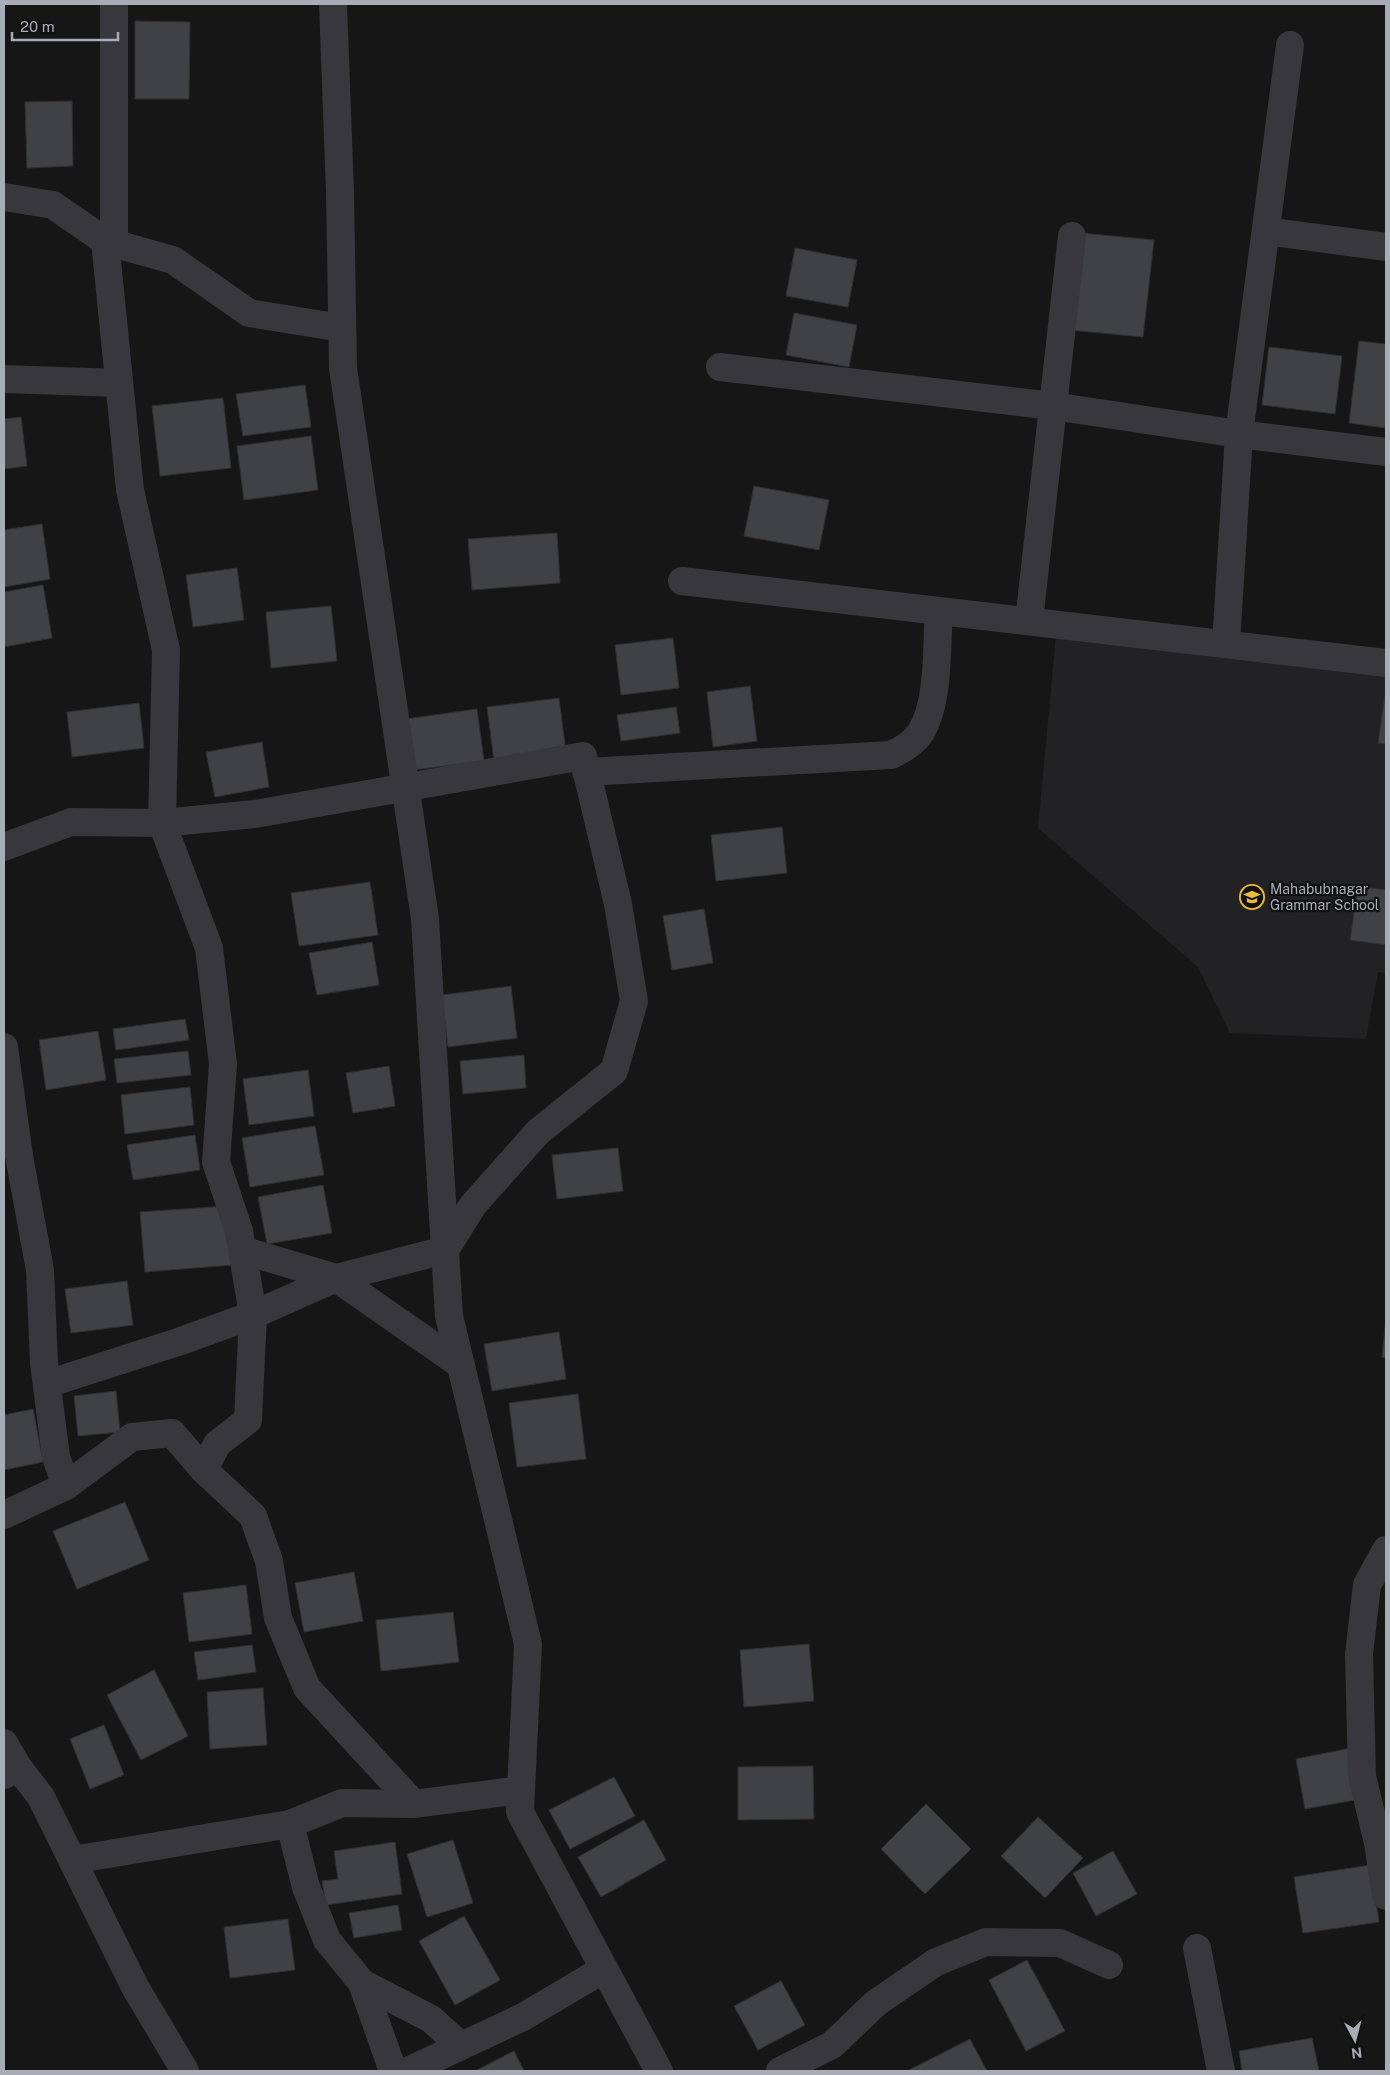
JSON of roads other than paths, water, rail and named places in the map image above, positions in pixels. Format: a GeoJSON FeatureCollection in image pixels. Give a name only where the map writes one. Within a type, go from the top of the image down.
{"type":"FeatureCollection","features":[{"type":"Feature","properties":{"kind":"street"},"geometry":{"type":"LineString","coordinates":[[114,4],[109,242],[119,383],[130,490],[166,650],[162,822],[209,948],[223,1064],[216,1162],[239,1231],[253,1315],[248,1420],[217,1444],[204,1470]]}},
{"type":"Feature","properties":{"kind":"street"},"geometry":{"type":"LineString","coordinates":[[333,4],[340,192],[343,368],[425,919],[450,1316],[528,1644],[520,1812],[659,2071]]}},
{"type":"Feature","properties":{"kind":"street"},"geometry":{"type":"LineString","coordinates":[[1226,644],[1239,434],[1290,45]]}},
{"type":"Feature","properties":{"kind":"street"},"geometry":{"type":"LineString","coordinates":[[4,197],[53,206],[109,242],[173,260],[249,313],[342,328]]}},
{"type":"Feature","properties":{"kind":"street"},"geometry":{"type":"LineString","coordinates":[[1266,231],[1386,247]]}},
{"type":"Feature","properties":{"kind":"street"},"geometry":{"type":"LineString","coordinates":[[1029,622],[1072,236]]}},
{"type":"Feature","properties":{"kind":"street"},"geometry":{"type":"LineString","coordinates":[[720,367],[1052,406],[1239,434],[1386,452]]}},
{"type":"Feature","properties":{"kind":"street"},"geometry":{"type":"LineString","coordinates":[[4,379],[119,383]]}},
{"type":"Feature","properties":{"kind":"street"},"geometry":{"type":"LineString","coordinates":[[682,580],[1386,663]]}},
{"type":"Feature","properties":{"kind":"street"},"geometry":{"type":"LineString","coordinates":[[586,772],[891,755],[904,749],[920,732],[932,704],[939,611]]}},
{"type":"Feature","properties":{"kind":"street"},"geometry":{"type":"LineString","coordinates":[[7,840],[71,822],[162,822],[255,814],[583,756],[618,904],[634,1001],[614,1071],[538,1132],[473,1205],[445,1250],[336,1278],[253,1315],[181,1341],[47,1384]]}},
{"type":"Feature","properties":{"kind":"street"},"geometry":{"type":"LineString","coordinates":[[5,1063],[40,1270],[47,1384],[56,1457],[66,1486]]}},
{"type":"Feature","properties":{"kind":"street"},"geometry":{"type":"LineString","coordinates":[[242,1250],[336,1278],[461,1365]]}},
{"type":"Feature","properties":{"kind":"street"},"geometry":{"type":"LineString","coordinates":[[4,1515],[66,1486],[132,1437],[172,1433],[204,1470],[253,1516],[268,1561],[278,1618],[307,1688],[414,1804]]}},
{"type":"Feature","properties":{"kind":"street"},"geometry":{"type":"LineString","coordinates":[[1386,1550],[1367,1585],[1359,1654],[1362,1776],[1378,1842],[1386,1896]]}},
{"type":"Feature","properties":{"kind":"street"},"geometry":{"type":"LineString","coordinates":[[4,1743],[11,1771],[41,1796],[136,1987],[181,2070]]}},
{"type":"Feature","properties":{"kind":"street"},"geometry":{"type":"LineString","coordinates":[[72,1860],[290,1824],[342,1803],[414,1804],[521,1790]]}},
{"type":"Feature","properties":{"kind":"street"},"geometry":{"type":"LineString","coordinates":[[290,1824],[306,1886],[327,1940],[362,1983],[393,2071]]}},
{"type":"Feature","properties":{"kind":"street"},"geometry":{"type":"LineString","coordinates":[[780,2071],[832,2045],[876,2003],[936,1962],[986,1942],[1060,1943],[1109,1965]]}},
{"type":"Feature","properties":{"kind":"street"},"geometry":{"type":"LineString","coordinates":[[1197,1948],[1221,2071]]}},
{"type":"Feature","properties":{"kind":"street"},"geometry":{"type":"LineString","coordinates":[[408,2071],[523,2017],[604,1969]]}},
{"type":"Feature","properties":{"kind":"street"},"geometry":{"type":"LineString","coordinates":[[362,1983],[431,2019],[461,2046]]}},
{"type":"Feature","properties":{"kind":"place","name":"Mahabubnagar Grammar School"},"geometry":{"type":"Point","coordinates":[1252,897]}}]}
